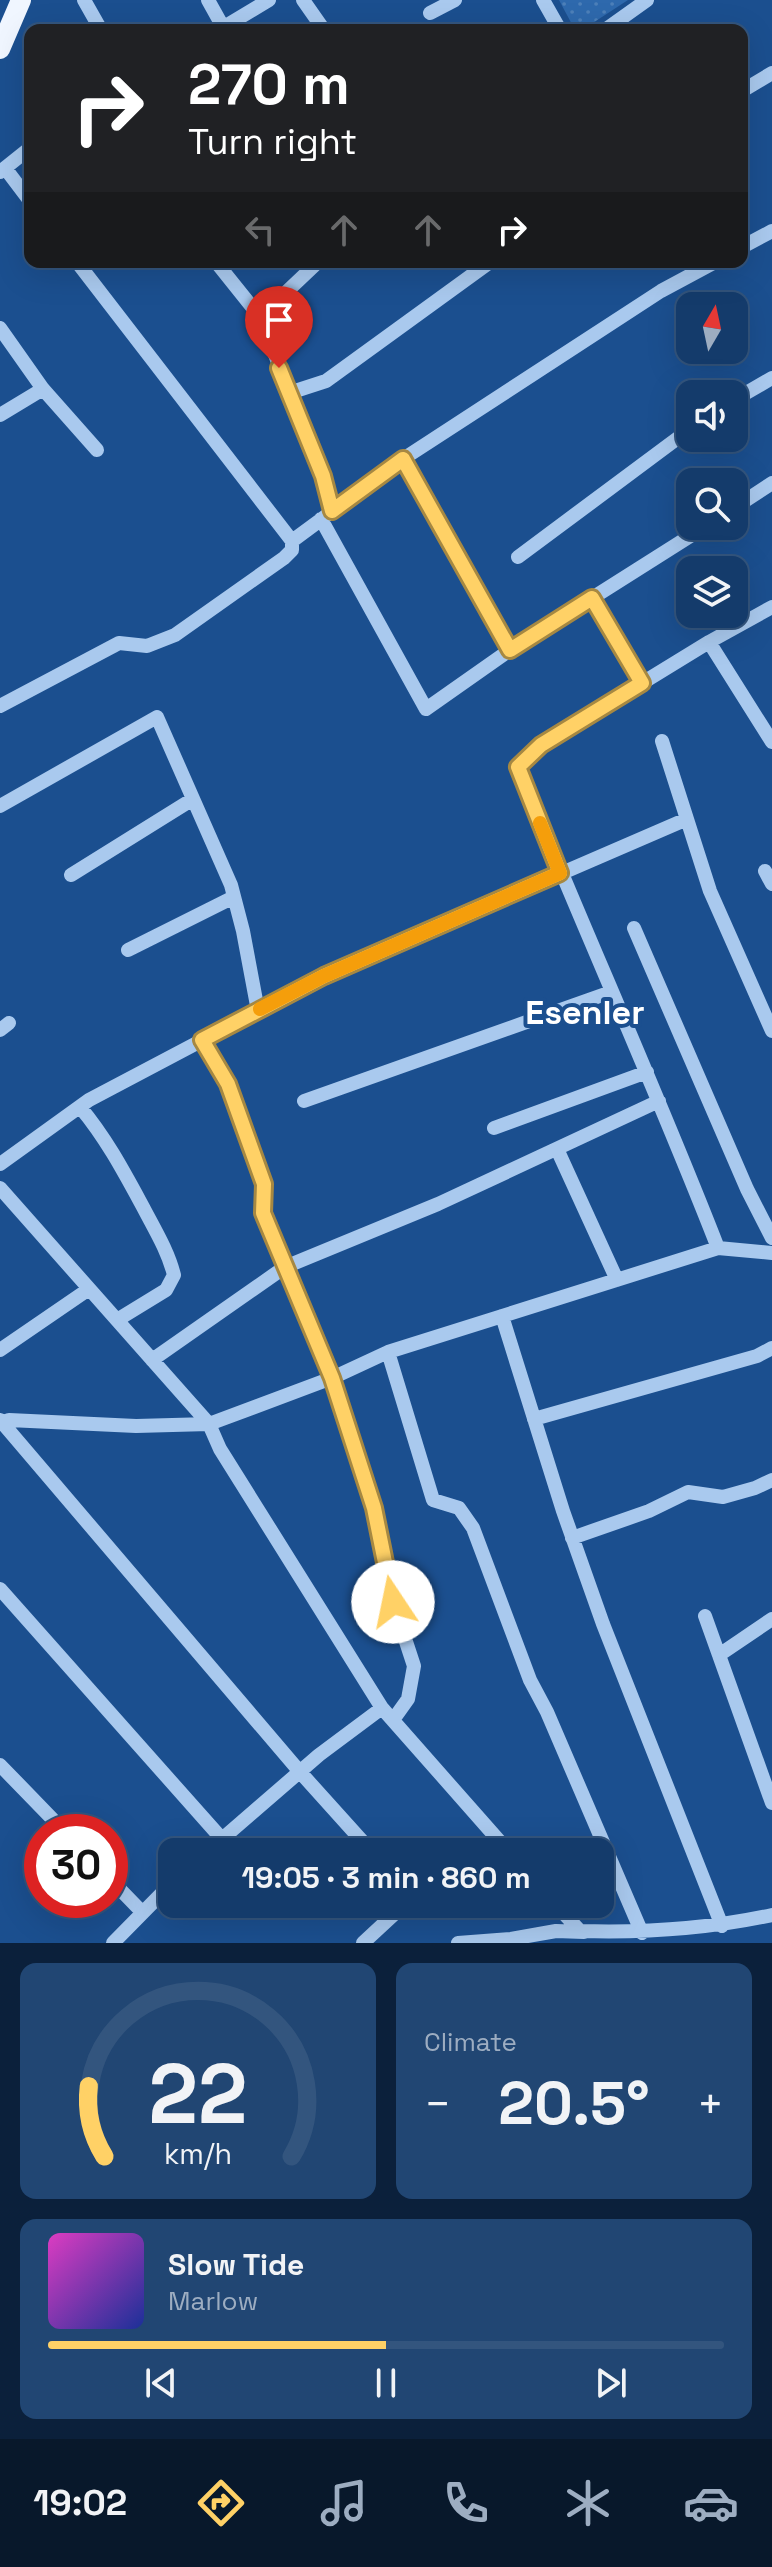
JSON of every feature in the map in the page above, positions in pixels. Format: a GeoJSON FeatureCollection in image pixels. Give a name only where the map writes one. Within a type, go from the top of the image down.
{"type":"FeatureCollection","features":[{"type":"Feature","properties":{"kind":"main road"},"geometry":{"type":"LineString","coordinates":[[0,49],[21,0]]}},
{"type":"Feature","properties":{"kind":"street"},"geometry":{"type":"LineString","coordinates":[[84,0],[98,24]]}},
{"type":"Feature","properties":{"kind":"street"},"geometry":{"type":"LineString","coordinates":[[208,0],[219,24]]}},
{"type":"Feature","properties":{"kind":"street"},"geometry":{"type":"LineString","coordinates":[[229,24],[269,0]]}},
{"type":"Feature","properties":{"kind":"street"},"geometry":{"type":"LineString","coordinates":[[303,0],[320,24]]}},
{"type":"Feature","properties":{"kind":"street"},"geometry":{"type":"LineString","coordinates":[[430,13],[455,0]]}},
{"type":"Feature","properties":{"kind":"street"},"geometry":{"type":"LineString","coordinates":[[543,0],[557,24]]}},
{"type":"Feature","properties":{"kind":"street"},"geometry":{"type":"LineString","coordinates":[[613,24],[647,0]]}},
{"type":"Feature","properties":{"kind":"street"},"geometry":{"type":"LineString","coordinates":[[748,87],[772,73]]}},
{"type":"Feature","properties":{"kind":"street"},"geometry":{"type":"LineString","coordinates":[[24,153],[2,170],[24,194]]}},
{"type":"Feature","properties":{"kind":"street"},"geometry":{"type":"LineString","coordinates":[[748,244],[772,231]]}},
{"type":"Feature","properties":{"kind":"street"},"geometry":{"type":"LineString","coordinates":[[0,706],[119,643],[147,646],[175,635],[292,550],[292,541],[82,268]]}},
{"type":"Feature","properties":{"kind":"street"},"geometry":{"type":"LineString","coordinates":[[221,268],[260,317],[323,476],[327,515],[426,709],[510,650],[684,540]]}},
{"type":"Feature","properties":{"kind":"street"},"geometry":{"type":"LineString","coordinates":[[260,317],[312,268]]}},
{"type":"Feature","properties":{"kind":"street"},"geometry":{"type":"LineString","coordinates":[[289,393],[326,381],[482,268]]}},
{"type":"Feature","properties":{"kind":"street"},"geometry":{"type":"LineString","coordinates":[[292,541],[403,459],[661,291],[704,268]]}},
{"type":"Feature","properties":{"kind":"street"},"geometry":{"type":"LineString","coordinates":[[0,328],[43,389],[97,450]]}},
{"type":"Feature","properties":{"kind":"street"},"geometry":{"type":"LineString","coordinates":[[748,392],[772,378]]}},
{"type":"Feature","properties":{"kind":"street"},"geometry":{"type":"LineString","coordinates":[[0,415],[43,389]]}},
{"type":"Feature","properties":{"kind":"street"},"geometry":{"type":"LineString","coordinates":[[518,557],[676,439]]}},
{"type":"Feature","properties":{"kind":"street"},"geometry":{"type":"LineString","coordinates":[[403,459],[510,650]]}},
{"type":"Feature","properties":{"kind":"street"},"geometry":{"type":"LineString","coordinates":[[748,499],[772,483]]}},
{"type":"Feature","properties":{"kind":"street"},"geometry":{"type":"LineString","coordinates":[[592,598],[642,683]]}},
{"type":"Feature","properties":{"kind":"street"},"geometry":{"type":"LineString","coordinates":[[718,1248],[518,767],[541,745],[772,607]]}},
{"type":"Feature","properties":{"kind":"street"},"geometry":{"type":"LineString","coordinates":[[709,642],[772,742]]}},
{"type":"Feature","properties":{"kind":"street"},"geometry":{"type":"LineString","coordinates":[[0,806],[157,717],[234,897],[258,1011]]}},
{"type":"Feature","properties":{"kind":"street"},"geometry":{"type":"LineString","coordinates":[[662,741],[710,891],[772,1031]]}},
{"type":"Feature","properties":{"kind":"street"},"geometry":{"type":"LineString","coordinates":[[71,875],[193,799]]}},
{"type":"Feature","properties":{"kind":"street"},"geometry":{"type":"LineString","coordinates":[[0,1164],[80,1107],[324,976],[687,819]]}},
{"type":"Feature","properties":{"kind":"street"},"geometry":{"type":"LineString","coordinates":[[128,950],[234,897]]}},
{"type":"Feature","properties":{"kind":"street"},"geometry":{"type":"LineString","coordinates":[[634,928],[747,1189],[772,1238]]}},
{"type":"Feature","properties":{"kind":"street"},"geometry":{"type":"LineString","coordinates":[[304,1101],[611,992]]}},
{"type":"Feature","properties":{"kind":"street"},"geometry":{"type":"LineString","coordinates":[[202,1040],[228,1084],[264,1184],[263,1213],[332,1378],[374,1508],[393,1602],[414,1666],[408,1699],[393,1720]]}},
{"type":"Feature","properties":{"kind":"street"},"geometry":{"type":"LineString","coordinates":[[494,1128],[647,1072]]}},
{"type":"Feature","properties":{"kind":"street"},"geometry":{"type":"LineString","coordinates":[[152,1360],[285,1267],[438,1204],[659,1101]]}},
{"type":"Feature","properties":{"kind":"street"},"geometry":{"type":"LineString","coordinates":[[80,1107],[118,1160],[170,1256],[174,1275],[166,1290],[117,1320]]}},
{"type":"Feature","properties":{"kind":"street"},"geometry":{"type":"LineString","coordinates":[[557,1149],[617,1280]]}},
{"type":"Feature","properties":{"kind":"street"},"geometry":{"type":"LineString","coordinates":[[0,1188],[209,1424],[220,1449],[382,1708],[497,1838]]}},
{"type":"Feature","properties":{"kind":"street"},"geometry":{"type":"LineString","coordinates":[[359,1838],[1,1422],[136,1426],[209,1424],[332,1378],[388,1352],[718,1248],[772,1253]]}},
{"type":"Feature","properties":{"kind":"street"},"geometry":{"type":"LineString","coordinates":[[0,1350],[89,1289]]}},
{"type":"Feature","properties":{"kind":"street"},"geometry":{"type":"LineString","coordinates":[[502,1316],[572,1538],[719,1926],[716,1943]]}},
{"type":"Feature","properties":{"kind":"street"},"geometry":{"type":"LineString","coordinates":[[534,1419],[757,1356],[772,1348]]}},
{"type":"Feature","properties":{"kind":"street"},"geometry":{"type":"LineString","coordinates":[[388,1352],[433,1500],[459,1508],[473,1528],[530,1680],[642,1933]]}},
{"type":"Feature","properties":{"kind":"street"},"geometry":{"type":"LineString","coordinates":[[572,1538],[649,1511],[688,1492],[723,1497],[772,1480]]}},
{"type":"Feature","properties":{"kind":"street"},"geometry":{"type":"LineString","coordinates":[[0,1589],[221,1838]]}},
{"type":"Feature","properties":{"kind":"street"},"geometry":{"type":"LineString","coordinates":[[705,1616],[772,1803]]}},
{"type":"Feature","properties":{"kind":"street"},"geometry":{"type":"LineString","coordinates":[[719,1655],[772,1619]]}},
{"type":"Feature","properties":{"kind":"street"},"geometry":{"type":"LineString","coordinates":[[223,1838],[300,1772],[382,1708]]}},
{"type":"Feature","properties":{"kind":"street"},"geometry":{"type":"LineString","coordinates":[[756,1757],[772,1750]]}},
{"type":"Feature","properties":{"kind":"street"},"geometry":{"type":"LineString","coordinates":[[0,1765],[48,1814]]}},
{"type":"Feature","properties":{"kind":"street"},"geometry":{"type":"LineString","coordinates":[[113,1943],[158,1897]]}},
{"type":"Feature","properties":{"kind":"street"},"geometry":{"type":"LineString","coordinates":[[128,1898],[142,1912]]}},
{"type":"Feature","properties":{"kind":"street"},"geometry":{"type":"LineString","coordinates":[[458,1943],[511,1939],[556,1931],[642,1933],[719,1926],[772,1915]]}},
{"type":"Feature","properties":{"kind":"street"},"geometry":{"type":"LineString","coordinates":[[364,1943],[391,1918]]}},
{"type":"Feature","properties":{"kind":"street"},"geometry":{"type":"LineString","coordinates":[[568,1918],[580,1931]]}},
{"type":"Feature","properties":{"kind":"shaded area"},"geometry":{"type":"Polygon","coordinates":[[[559,0],[628,0],[591,24],[572,24],[559,0]]]}},
{"type":"Feature","properties":{"kind":"slow traffic"},"geometry":{"type":"LineString","coordinates":[[260,1009],[324,976],[560,873],[540,823]]}},
{"type":"Feature","properties":{"kind":"district","name":"Esenler"},"geometry":{"type":"Point","coordinates":[585,1012]}},
{"type":"Feature","properties":{"kind":"route"},"geometry":{"type":"LineString","coordinates":[[279,368],[323,476],[332,511],[403,459],[510,650],[592,598],[642,683],[541,745],[518,767],[560,873],[324,976],[202,1040],[228,1084],[264,1184],[263,1213],[332,1378],[374,1508],[393,1602]]}}]}
